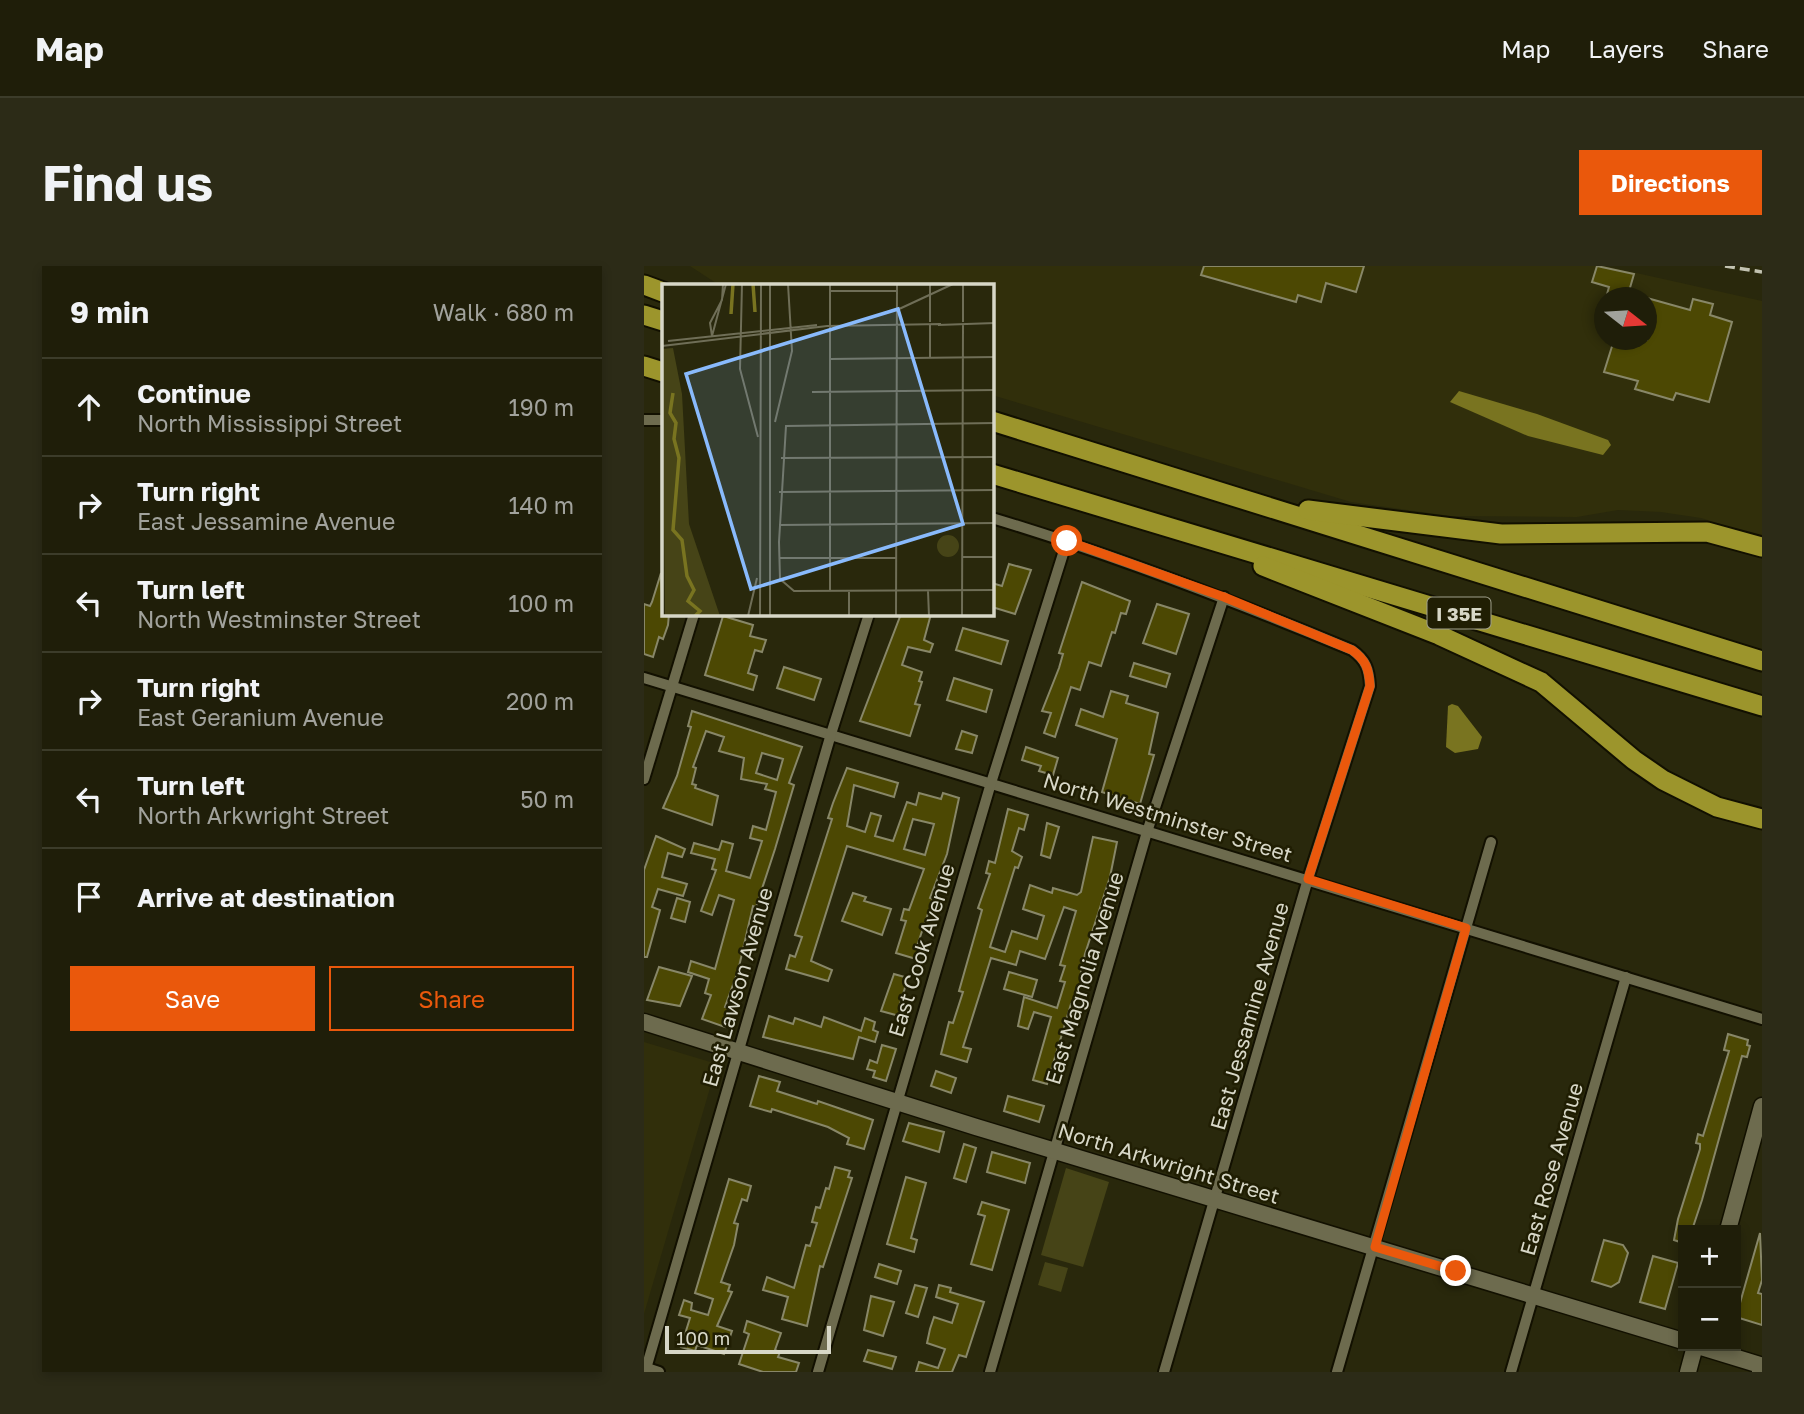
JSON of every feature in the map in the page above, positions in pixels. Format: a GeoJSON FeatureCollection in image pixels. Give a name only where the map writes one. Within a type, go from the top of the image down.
{"type":"FeatureCollection","features":[{"type":"Feature","properties":{"kind":"highway"},"geometry":{"type":"LineString","coordinates":[[644,285],[662,292]]}},
{"type":"Feature","properties":{"kind":"highway"},"geometry":{"type":"LineString","coordinates":[[644,315],[662,321]]}},
{"type":"Feature","properties":{"kind":"highway","name":"I 35E"},"geometry":{"type":"LineString","coordinates":[[994,422],[1762,661]]}},
{"type":"Feature","properties":{"kind":"highway","name":"I 35E"},"geometry":{"type":"LineString","coordinates":[[994,475],[1762,706]]}},
{"type":"Feature","properties":{"kind":"highway"},"geometry":{"type":"LineString","coordinates":[[1240,499],[1345,516],[1501,534],[1679,530],[1707,532],[1762,547]]}},
{"type":"Feature","properties":{"kind":"highway"},"geometry":{"type":"LineString","coordinates":[[1155,522],[1382,611],[1541,682],[1634,760],[1663,780],[1717,807],[1762,819]]}},
{"type":"Feature","properties":{"kind":"street"},"geometry":{"type":"LineString","coordinates":[[644,420],[662,420]]}},
{"type":"Feature","properties":{"kind":"street"},"geometry":{"type":"LineString","coordinates":[[994,519],[1067,541],[1224,597]]}},
{"type":"Feature","properties":{"kind":"street","name":"East Cook Avenue"},"geometry":{"type":"LineString","coordinates":[[818,1372],[990,783],[1067,541]]}},
{"type":"Feature","properties":{"kind":"street","name":"East Jessamine Avenue"},"geometry":{"type":"LineString","coordinates":[[1164,1372],[1308,879],[1370,686],[1369,671],[1364,659],[1352,650],[1224,597]]}},
{"type":"Feature","properties":{"kind":"street","name":"East Magnolia Avenue"},"geometry":{"type":"LineString","coordinates":[[990,1372],[1147,832],[1224,597]]}},
{"type":"Feature","properties":{"kind":"street"},"geometry":{"type":"LineString","coordinates":[[644,779],[693,616]]}},
{"type":"Feature","properties":{"kind":"street","name":"East Lawson Avenue"},"geometry":{"type":"LineString","coordinates":[[645,1369],[831,734],[869,616]]}},
{"type":"Feature","properties":{"kind":"street","name":"North Westminster Street"},"geometry":{"type":"LineString","coordinates":[[644,678],[1762,1018]]}},
{"type":"Feature","properties":{"kind":"street"},"geometry":{"type":"LineString","coordinates":[[1337,1372],[1491,842]]}},
{"type":"Feature","properties":{"kind":"street","name":"East Rose Avenue"},"geometry":{"type":"LineString","coordinates":[[1511,1372],[1626,977]]}},
{"type":"Feature","properties":{"kind":"street","name":"North Arkwright Street"},"geometry":{"type":"LineString","coordinates":[[644,1022],[1678,1339]]}},
{"type":"Feature","properties":{"kind":"street"},"geometry":{"type":"LineString","coordinates":[[1729,1225],[1762,1106]]}},
{"type":"Feature","properties":{"kind":"street"},"geometry":{"type":"LineString","coordinates":[[1688,1372],[1695,1351]]}},
{"type":"Feature","properties":{"kind":"street"},"geometry":{"type":"LineString","coordinates":[[1712,1351],[1761,1368]]}},
{"type":"Feature","properties":{"kind":"street"},"geometry":{"type":"LineString","coordinates":[[645,1369],[659,1372]]}},
{"type":"Feature","properties":{"kind":"shaded area"},"geometry":{"type":"Polygon","coordinates":[[[690,266],[1605,266],[1762,301],[1762,537],[1701,518],[1661,512],[1618,510],[1577,517],[1450,516],[1351,502],[994,396],[994,284],[717,284],[690,266]]]}},
{"type":"Feature","properties":{"kind":"shaded area"},"geometry":{"type":"Polygon","coordinates":[[[1459,391],[1537,414],[1608,440],[1611,445],[1603,455],[1528,436],[1450,402],[1459,391]]]}},
{"type":"Feature","properties":{"kind":"shaded area"},"geometry":{"type":"Polygon","coordinates":[[[1448,706],[1458,706],[1482,737],[1478,749],[1455,753],[1446,747],[1448,706]]]}},
{"type":"Feature","properties":{"kind":"shaded area"},"geometry":{"type":"Polygon","coordinates":[[[644,1042],[717,1064],[644,1314],[644,1042]]]}},
{"type":"Feature","properties":{"kind":"shaded area"},"geometry":{"type":"Polygon","coordinates":[[[1066,1168],[1109,1182],[1083,1267],[1041,1255],[1066,1168]]]}},
{"type":"Feature","properties":{"kind":"shaded area"},"geometry":{"type":"Polygon","coordinates":[[[1045,1262],[1068,1268],[1061,1292],[1038,1285],[1045,1262]]]}},
{"type":"Feature","properties":{"kind":"building"},"geometry":{"type":"Polygon","coordinates":[[[1204,266],[1364,266],[1356,292],[1326,283],[1321,302],[1298,295],[1296,302],[1201,275],[1204,266]]]}},
{"type":"Feature","properties":{"kind":"building"},"geometry":{"type":"Polygon","coordinates":[[[1597,266],[1634,274],[1630,287],[1609,287],[1592,282],[1597,266]]]}},
{"type":"Feature","properties":{"kind":"building"},"geometry":{"type":"Polygon","coordinates":[[[1693,299],[1713,304],[1710,315],[1732,322],[1709,402],[1676,393],[1673,400],[1635,389],[1638,381],[1604,372],[1611,350],[1657,350],[1657,301],[1690,310],[1693,299]]]}},
{"type":"Feature","properties":{"kind":"building"},"geometry":{"type":"Polygon","coordinates":[[[1009,564],[1031,570],[1015,614],[994,608],[994,584],[1002,586],[1009,564]]]}},
{"type":"Feature","properties":{"kind":"building"},"geometry":{"type":"Polygon","coordinates":[[[661,573],[662,616],[669,616],[668,625],[663,639],[659,637],[653,657],[644,654],[644,604],[650,606],[661,573]]]}},
{"type":"Feature","properties":{"kind":"building"},"geometry":{"type":"Polygon","coordinates":[[[1082,582],[1130,601],[1126,614],[1121,613],[1115,633],[1112,632],[1101,666],[1089,662],[1080,690],[1071,687],[1055,737],[1044,733],[1051,713],[1042,711],[1059,668],[1063,654],[1059,653],[1082,582]]]}},
{"type":"Feature","properties":{"kind":"building"},"geometry":{"type":"Polygon","coordinates":[[[1157,604],[1189,614],[1176,654],[1143,643],[1157,604]]]}},
{"type":"Feature","properties":{"kind":"building"},"geometry":{"type":"Polygon","coordinates":[[[723,616],[753,625],[750,636],[766,640],[762,652],[755,650],[748,673],[757,676],[753,690],[705,675],[723,616]]]}},
{"type":"Feature","properties":{"kind":"building"},"geometry":{"type":"Polygon","coordinates":[[[900,616],[930,616],[924,640],[933,644],[930,652],[908,647],[902,665],[922,672],[919,681],[922,682],[915,704],[920,705],[910,736],[860,721],[900,616]]]}},
{"type":"Feature","properties":{"kind":"building"},"geometry":{"type":"Polygon","coordinates":[[[963,628],[1008,641],[1001,664],[956,650],[963,628]]]}},
{"type":"Feature","properties":{"kind":"building"},"geometry":{"type":"Polygon","coordinates":[[[1134,663],[1170,674],[1166,687],[1130,676],[1134,663]]]}},
{"type":"Feature","properties":{"kind":"building"},"geometry":{"type":"Polygon","coordinates":[[[784,667],[821,679],[814,700],[777,688],[784,667]]]}},
{"type":"Feature","properties":{"kind":"building"},"geometry":{"type":"Polygon","coordinates":[[[954,678],[992,690],[986,712],[947,700],[954,678]]]}},
{"type":"Feature","properties":{"kind":"building"},"geometry":{"type":"Polygon","coordinates":[[[1111,691],[1128,696],[1126,703],[1158,713],[1149,754],[1154,755],[1140,804],[1102,792],[1117,739],[1076,725],[1081,709],[1103,717],[1111,691]]]}},
{"type":"Feature","properties":{"kind":"building"},"geometry":{"type":"Polygon","coordinates":[[[692,711],[802,747],[789,783],[794,785],[756,907],[753,906],[738,971],[725,1007],[731,1009],[725,1027],[702,1019],[711,995],[705,993],[709,979],[688,972],[691,961],[715,969],[734,900],[719,895],[712,915],[701,911],[716,870],[712,869],[715,859],[691,853],[694,843],[719,850],[722,841],[733,844],[726,871],[750,878],[762,841],[750,838],[753,826],[766,830],[776,792],[765,789],[767,784],[741,779],[744,758],[719,751],[724,737],[706,731],[693,767],[696,768],[692,784],[696,785],[695,788],[718,796],[712,825],[663,808],[677,776],[691,727],[688,726],[692,711]],[[762,753],[756,773],[777,780],[783,759],[762,753]]]}},
{"type":"Feature","properties":{"kind":"building"},"geometry":{"type":"Polygon","coordinates":[[[962,731],[977,736],[972,753],[956,749],[962,731]]]}},
{"type":"Feature","properties":{"kind":"building"},"geometry":{"type":"Polygon","coordinates":[[[1026,747],[1058,758],[1053,775],[1039,771],[1041,766],[1022,760],[1026,747]]]}},
{"type":"Feature","properties":{"kind":"building"},"geometry":{"type":"Polygon","coordinates":[[[847,768],[898,783],[894,797],[854,785],[847,826],[865,832],[871,813],[881,816],[875,836],[893,841],[907,802],[916,805],[919,793],[941,799],[943,793],[959,798],[947,854],[930,898],[933,899],[916,949],[919,949],[916,959],[896,953],[906,921],[901,920],[904,909],[909,910],[924,869],[847,846],[811,961],[832,970],[828,981],[786,969],[790,955],[795,957],[802,937],[795,935],[832,819],[828,818],[847,768]],[[913,819],[904,849],[925,855],[934,824],[913,819]]]}},
{"type":"Feature","properties":{"kind":"building"},"geometry":{"type":"Polygon","coordinates":[[[1008,809],[1028,815],[1024,830],[1019,828],[1012,851],[1022,857],[1018,868],[1015,867],[990,947],[1005,952],[1012,931],[1037,939],[1044,916],[1023,909],[1030,885],[1052,893],[1053,888],[1077,895],[1081,892],[1093,837],[1117,842],[1110,877],[1085,954],[1081,972],[1084,973],[1074,1005],[1071,1004],[1047,1084],[1033,1080],[1051,1017],[1034,1012],[1028,1029],[1018,1026],[1024,997],[1057,1008],[1065,982],[1060,981],[1065,966],[1060,965],[1076,911],[1064,907],[1045,959],[1020,951],[1016,965],[991,958],[963,1047],[971,1049],[967,1062],[941,1054],[949,1022],[953,1023],[963,992],[959,991],[982,910],[978,908],[990,874],[986,873],[989,861],[995,863],[1008,809]]]}},
{"type":"Feature","properties":{"kind":"building"},"geometry":{"type":"Polygon","coordinates":[[[1047,823],[1059,827],[1050,858],[1041,855],[1047,823]]]}},
{"type":"Feature","properties":{"kind":"building"},"geometry":{"type":"Polygon","coordinates":[[[656,836],[685,849],[682,857],[668,853],[662,877],[687,884],[683,896],[658,889],[652,907],[660,910],[647,957],[644,957],[644,870],[656,836]]]}},
{"type":"Feature","properties":{"kind":"building"},"geometry":{"type":"Polygon","coordinates":[[[853,893],[866,897],[864,901],[891,909],[882,935],[842,921],[853,893]]]}},
{"type":"Feature","properties":{"kind":"building"},"geometry":{"type":"Polygon","coordinates":[[[677,898],[690,902],[685,922],[671,918],[677,898]]]}},
{"type":"Feature","properties":{"kind":"building"},"geometry":{"type":"Polygon","coordinates":[[[659,967],[692,976],[680,1006],[647,1000],[659,967]]]}},
{"type":"Feature","properties":{"kind":"building"},"geometry":{"type":"Polygon","coordinates":[[[1009,972],[1037,980],[1032,997],[1004,989],[1009,972]]]}},
{"type":"Feature","properties":{"kind":"building"},"geometry":{"type":"Polygon","coordinates":[[[894,974],[908,978],[900,1004],[906,1006],[903,1017],[881,1011],[894,974]]]}},
{"type":"Feature","properties":{"kind":"building"},"geometry":{"type":"Polygon","coordinates":[[[769,1016],[793,1024],[795,1018],[821,1027],[824,1017],[861,1031],[865,1018],[875,1022],[873,1030],[878,1032],[875,1042],[859,1037],[853,1059],[763,1037],[769,1016]]]}},
{"type":"Feature","properties":{"kind":"building"},"geometry":{"type":"Polygon","coordinates":[[[1728,1034],[1748,1040],[1747,1045],[1750,1046],[1747,1057],[1742,1056],[1694,1225],[1678,1225],[1678,1241],[1674,1240],[1678,1219],[1700,1149],[1700,1144],[1696,1143],[1698,1134],[1703,1136],[1729,1051],[1724,1050],[1728,1034]]]}},
{"type":"Feature","properties":{"kind":"building"},"geometry":{"type":"Polygon","coordinates":[[[882,1045],[896,1049],[886,1081],[873,1077],[875,1071],[867,1069],[870,1060],[877,1063],[882,1045]]]}},
{"type":"Feature","properties":{"kind":"building"},"geometry":{"type":"Polygon","coordinates":[[[936,1071],[956,1078],[951,1093],[931,1086],[936,1071]]]}},
{"type":"Feature","properties":{"kind":"building"},"geometry":{"type":"Polygon","coordinates":[[[759,1076],[780,1082],[777,1091],[817,1104],[818,1101],[873,1120],[864,1149],[847,1144],[849,1138],[828,1127],[772,1109],[771,1112],[750,1106],[759,1076]]]}},
{"type":"Feature","properties":{"kind":"building"},"geometry":{"type":"Polygon","coordinates":[[[1008,1096],[1044,1106],[1039,1122],[1004,1111],[1008,1096]]]}},
{"type":"Feature","properties":{"kind":"building"},"geometry":{"type":"Polygon","coordinates":[[[909,1123],[944,1132],[939,1152],[903,1141],[909,1123]]]}},
{"type":"Feature","properties":{"kind":"building"},"geometry":{"type":"Polygon","coordinates":[[[964,1144],[976,1148],[966,1182],[954,1178],[964,1144]]]}},
{"type":"Feature","properties":{"kind":"building"},"geometry":{"type":"Polygon","coordinates":[[[992,1152],[1030,1163],[1025,1183],[987,1172],[992,1152]]]}},
{"type":"Feature","properties":{"kind":"building"},"geometry":{"type":"Polygon","coordinates":[[[835,1167],[850,1171],[848,1177],[852,1178],[823,1267],[820,1266],[807,1326],[782,1319],[788,1297],[763,1290],[767,1277],[794,1288],[806,1245],[810,1246],[817,1223],[812,1222],[816,1207],[820,1208],[835,1167]]]}},
{"type":"Feature","properties":{"kind":"building"},"geometry":{"type":"Polygon","coordinates":[[[906,1177],[926,1183],[911,1238],[917,1240],[914,1252],[887,1244],[906,1177]]]}},
{"type":"Feature","properties":{"kind":"building"},"geometry":{"type":"Polygon","coordinates":[[[729,1179],[751,1186],[747,1201],[742,1199],[734,1223],[738,1224],[734,1245],[721,1282],[730,1285],[728,1291],[732,1292],[717,1326],[732,1331],[724,1354],[697,1345],[695,1351],[681,1347],[690,1318],[679,1315],[684,1300],[692,1303],[691,1310],[708,1315],[713,1299],[695,1293],[729,1179]]]}},
{"type":"Feature","properties":{"kind":"building"},"geometry":{"type":"Polygon","coordinates":[[[982,1202],[1009,1210],[992,1270],[971,1264],[985,1216],[978,1214],[982,1202]]]}},
{"type":"Feature","properties":{"kind":"building"},"geometry":{"type":"Polygon","coordinates":[[[1760,1233],[1762,1280],[1758,1293],[1762,1294],[1762,1325],[1741,1319],[1741,1300],[1760,1233]]]}},
{"type":"Feature","properties":{"kind":"building"},"geometry":{"type":"Polygon","coordinates":[[[1604,1240],[1623,1245],[1628,1253],[1619,1282],[1611,1287],[1592,1281],[1604,1240]]]}},
{"type":"Feature","properties":{"kind":"building"},"geometry":{"type":"Polygon","coordinates":[[[1653,1256],[1678,1263],[1665,1309],[1640,1302],[1653,1256]]]}},
{"type":"Feature","properties":{"kind":"building"},"geometry":{"type":"Polygon","coordinates":[[[879,1264],[901,1271],[897,1284],[875,1277],[879,1264]]]}},
{"type":"Feature","properties":{"kind":"building"},"geometry":{"type":"Polygon","coordinates":[[[915,1285],[927,1288],[918,1317],[906,1313],[915,1285]]]}},
{"type":"Feature","properties":{"kind":"building"},"geometry":{"type":"Polygon","coordinates":[[[939,1285],[951,1288],[950,1292],[984,1302],[966,1357],[959,1355],[952,1372],[916,1372],[919,1362],[938,1368],[945,1349],[927,1343],[930,1329],[934,1317],[952,1323],[958,1304],[936,1297],[939,1285]]]}},
{"type":"Feature","properties":{"kind":"building"},"geometry":{"type":"Polygon","coordinates":[[[871,1296],[894,1302],[883,1336],[864,1330],[871,1296]]]}},
{"type":"Feature","properties":{"kind":"building"},"geometry":{"type":"Polygon","coordinates":[[[747,1321],[781,1333],[775,1350],[780,1352],[778,1357],[799,1363],[796,1372],[763,1372],[739,1364],[749,1334],[744,1332],[747,1321]]]}},
{"type":"Feature","properties":{"kind":"building"},"geometry":{"type":"Polygon","coordinates":[[[868,1350],[896,1357],[892,1369],[864,1361],[868,1350]]]}},
{"type":"Feature","properties":{"kind":"railway"},"geometry":{"type":"LineString","coordinates":[[1725,266],[1762,272]]}},
{"type":"Feature","properties":{"kind":"route"},"geometry":{"type":"LineString","coordinates":[[1067,541],[1224,597],[1352,650],[1364,659],[1369,671],[1370,686],[1308,879],[1466,928],[1375,1247],[1456,1271]]}}]}
